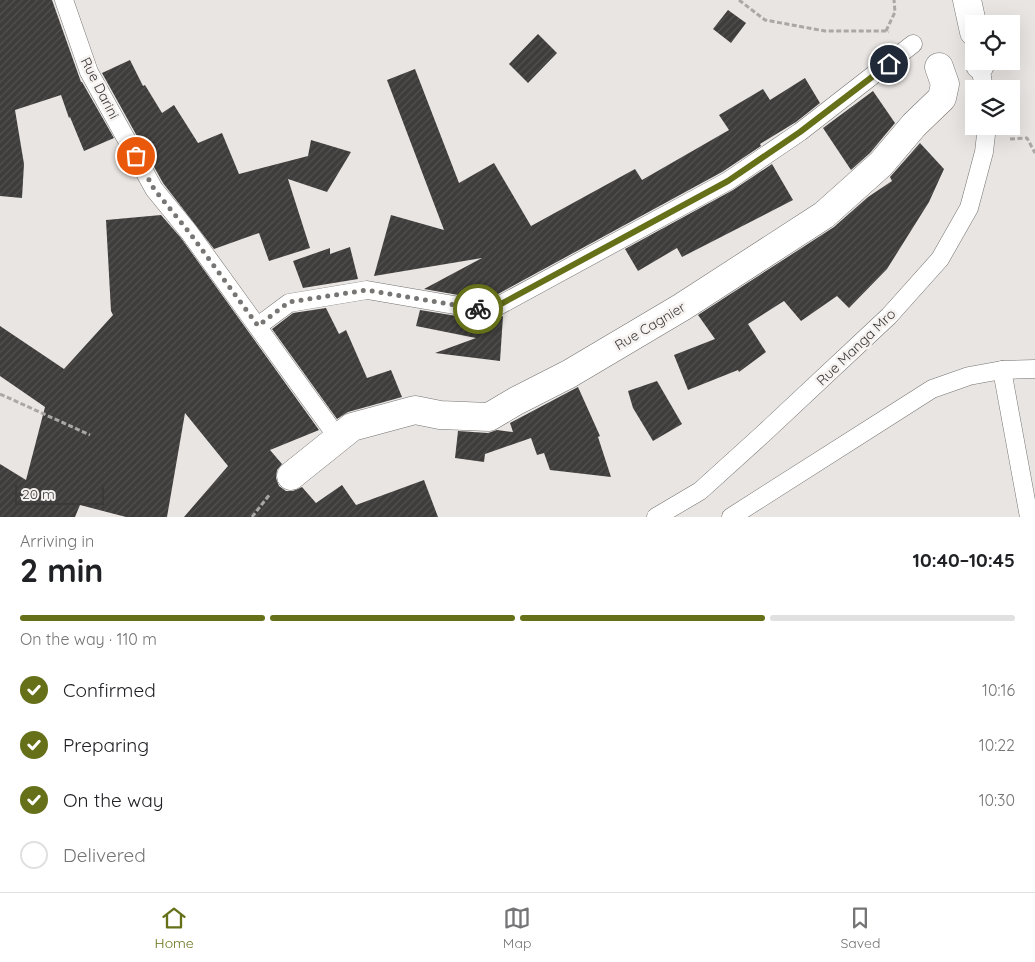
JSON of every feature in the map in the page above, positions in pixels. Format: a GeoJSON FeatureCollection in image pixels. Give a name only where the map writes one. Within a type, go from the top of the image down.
{"type":"FeatureCollection","features":[{"type":"Feature","properties":{"kind":"street"},"geometry":{"type":"LineString","coordinates":[[967,0],[970,15]]}},
{"type":"Feature","properties":{"kind":"street","name":"Rue Cagnier"},"geometry":{"type":"LineString","coordinates":[[291,476],[352,427],[415,410],[440,415],[489,417],[569,374],[682,306],[824,215],[881,164],[914,125],[942,98],[945,84],[939,67]]}},
{"type":"Feature","properties":{"kind":"lane","name":"Rue Darini"},"geometry":{"type":"LineString","coordinates":[[64,0],[89,72],[154,189],[189,232],[338,438]]}},
{"type":"Feature","properties":{"kind":"lane"},"geometry":{"type":"LineString","coordinates":[[258,326],[289,302],[367,290],[488,311],[728,181],[800,132],[913,44]]}},
{"type":"Feature","properties":{"kind":"lane","name":"Rue Manga Mro"},"geometry":{"type":"LineString","coordinates":[[656,517],[700,491],[763,434],[889,316],[940,259],[969,208],[987,135]]}},
{"type":"Feature","properties":{"kind":"lane"},"geometry":{"type":"LineString","coordinates":[[731,517],[932,389],[969,376],[1002,370],[1035,369]]}},
{"type":"Feature","properties":{"kind":"lane"},"geometry":{"type":"LineString","coordinates":[[1002,370],[1030,517]]}},
{"type":"Feature","properties":{"kind":"path"},"geometry":{"type":"LineString","coordinates":[[739,0],[765,20],[824,31],[886,31],[913,44]]}},
{"type":"Feature","properties":{"kind":"path"},"geometry":{"type":"LineString","coordinates":[[886,31],[895,12],[894,0]]}},
{"type":"Feature","properties":{"kind":"path"},"geometry":{"type":"LineString","coordinates":[[997,135],[1027,138],[1035,153]]}},
{"type":"Feature","properties":{"kind":"path"},"geometry":{"type":"LineString","coordinates":[[0,394],[90,435]]}},
{"type":"Feature","properties":{"kind":"building"},"geometry":{"type":"Polygon","coordinates":[[[0,0],[52,0],[81,82],[114,138],[84,151],[61,95],[15,110],[24,164],[22,198],[0,196],[0,0]]]}},
{"type":"Feature","properties":{"kind":"building"},"geometry":{"type":"Polygon","coordinates":[[[728,10],[746,23],[731,43],[713,29],[728,10]]]}},
{"type":"Feature","properties":{"kind":"building"},"geometry":{"type":"Polygon","coordinates":[[[538,34],[557,53],[528,83],[509,64],[538,34]]]}},
{"type":"Feature","properties":{"kind":"building"},"geometry":{"type":"Polygon","coordinates":[[[130,60],[143,86],[145,85],[162,113],[174,105],[198,143],[222,133],[239,174],[308,156],[311,140],[351,152],[327,192],[288,179],[310,248],[269,261],[259,233],[214,249],[163,183],[102,73],[130,60]]]}},
{"type":"Feature","properties":{"kind":"building"},"geometry":{"type":"Polygon","coordinates":[[[415,69],[459,183],[494,163],[531,226],[635,169],[642,180],[729,130],[719,115],[763,89],[770,100],[805,78],[820,103],[796,122],[760,144],[761,146],[722,172],[487,300],[424,289],[482,258],[374,276],[391,215],[444,230],[387,80],[415,69]]]}},
{"type":"Feature","properties":{"kind":"building"},"geometry":{"type":"Polygon","coordinates":[[[873,91],[895,123],[870,153],[851,170],[823,128],[873,91]]]}},
{"type":"Feature","properties":{"kind":"building"},"geometry":{"type":"Polygon","coordinates":[[[920,143],[944,169],[929,202],[887,269],[849,308],[837,296],[801,321],[784,301],[748,324],[766,352],[739,372],[738,370],[688,390],[674,355],[715,339],[698,315],[834,227],[868,197],[892,181],[890,177],[920,143]]]}},
{"type":"Feature","properties":{"kind":"building"},"geometry":{"type":"Polygon","coordinates":[[[772,164],[793,200],[682,257],[677,248],[638,271],[625,249],[733,190],[772,164]]]}},
{"type":"Feature","properties":{"kind":"building"},"geometry":{"type":"Polygon","coordinates":[[[161,215],[181,238],[319,430],[270,450],[282,464],[277,470],[276,478],[279,486],[286,491],[293,491],[302,487],[316,503],[342,485],[356,505],[424,480],[438,517],[184,517],[228,466],[185,413],[167,517],[126,517],[80,505],[75,517],[0,517],[0,464],[26,480],[45,407],[0,376],[0,326],[64,369],[113,315],[111,311],[106,220],[161,215]]]}},
{"type":"Feature","properties":{"kind":"building"},"geometry":{"type":"Polygon","coordinates":[[[350,247],[358,279],[303,288],[293,261],[330,248],[330,254],[350,247]]]}},
{"type":"Feature","properties":{"kind":"building"},"geometry":{"type":"Polygon","coordinates":[[[326,308],[339,334],[346,330],[367,378],[391,370],[402,397],[348,412],[337,419],[272,329],[293,313],[326,308]]]}},
{"type":"Feature","properties":{"kind":"building"},"geometry":{"type":"Polygon","coordinates":[[[420,310],[487,321],[503,316],[500,361],[435,353],[476,338],[416,326],[420,310]]]}},
{"type":"Feature","properties":{"kind":"building"},"geometry":{"type":"Polygon","coordinates":[[[657,381],[682,424],[653,441],[633,408],[628,391],[657,381]]]}},
{"type":"Feature","properties":{"kind":"building"},"geometry":{"type":"Polygon","coordinates":[[[578,387],[600,436],[598,437],[611,477],[550,470],[544,453],[537,455],[531,438],[485,454],[484,462],[455,458],[458,431],[488,433],[497,430],[513,432],[510,423],[578,387]]]}},
{"type":"Feature","properties":{"kind":"way so far"},"geometry":{"type":"LineString","coordinates":[[136,156],[154,189],[189,232],[258,326],[289,302],[367,290],[478,309]]}},
{"type":"Feature","properties":{"kind":"route"},"geometry":{"type":"LineString","coordinates":[[478,309],[488,311],[728,181],[800,132],[889,64]]}}]}
